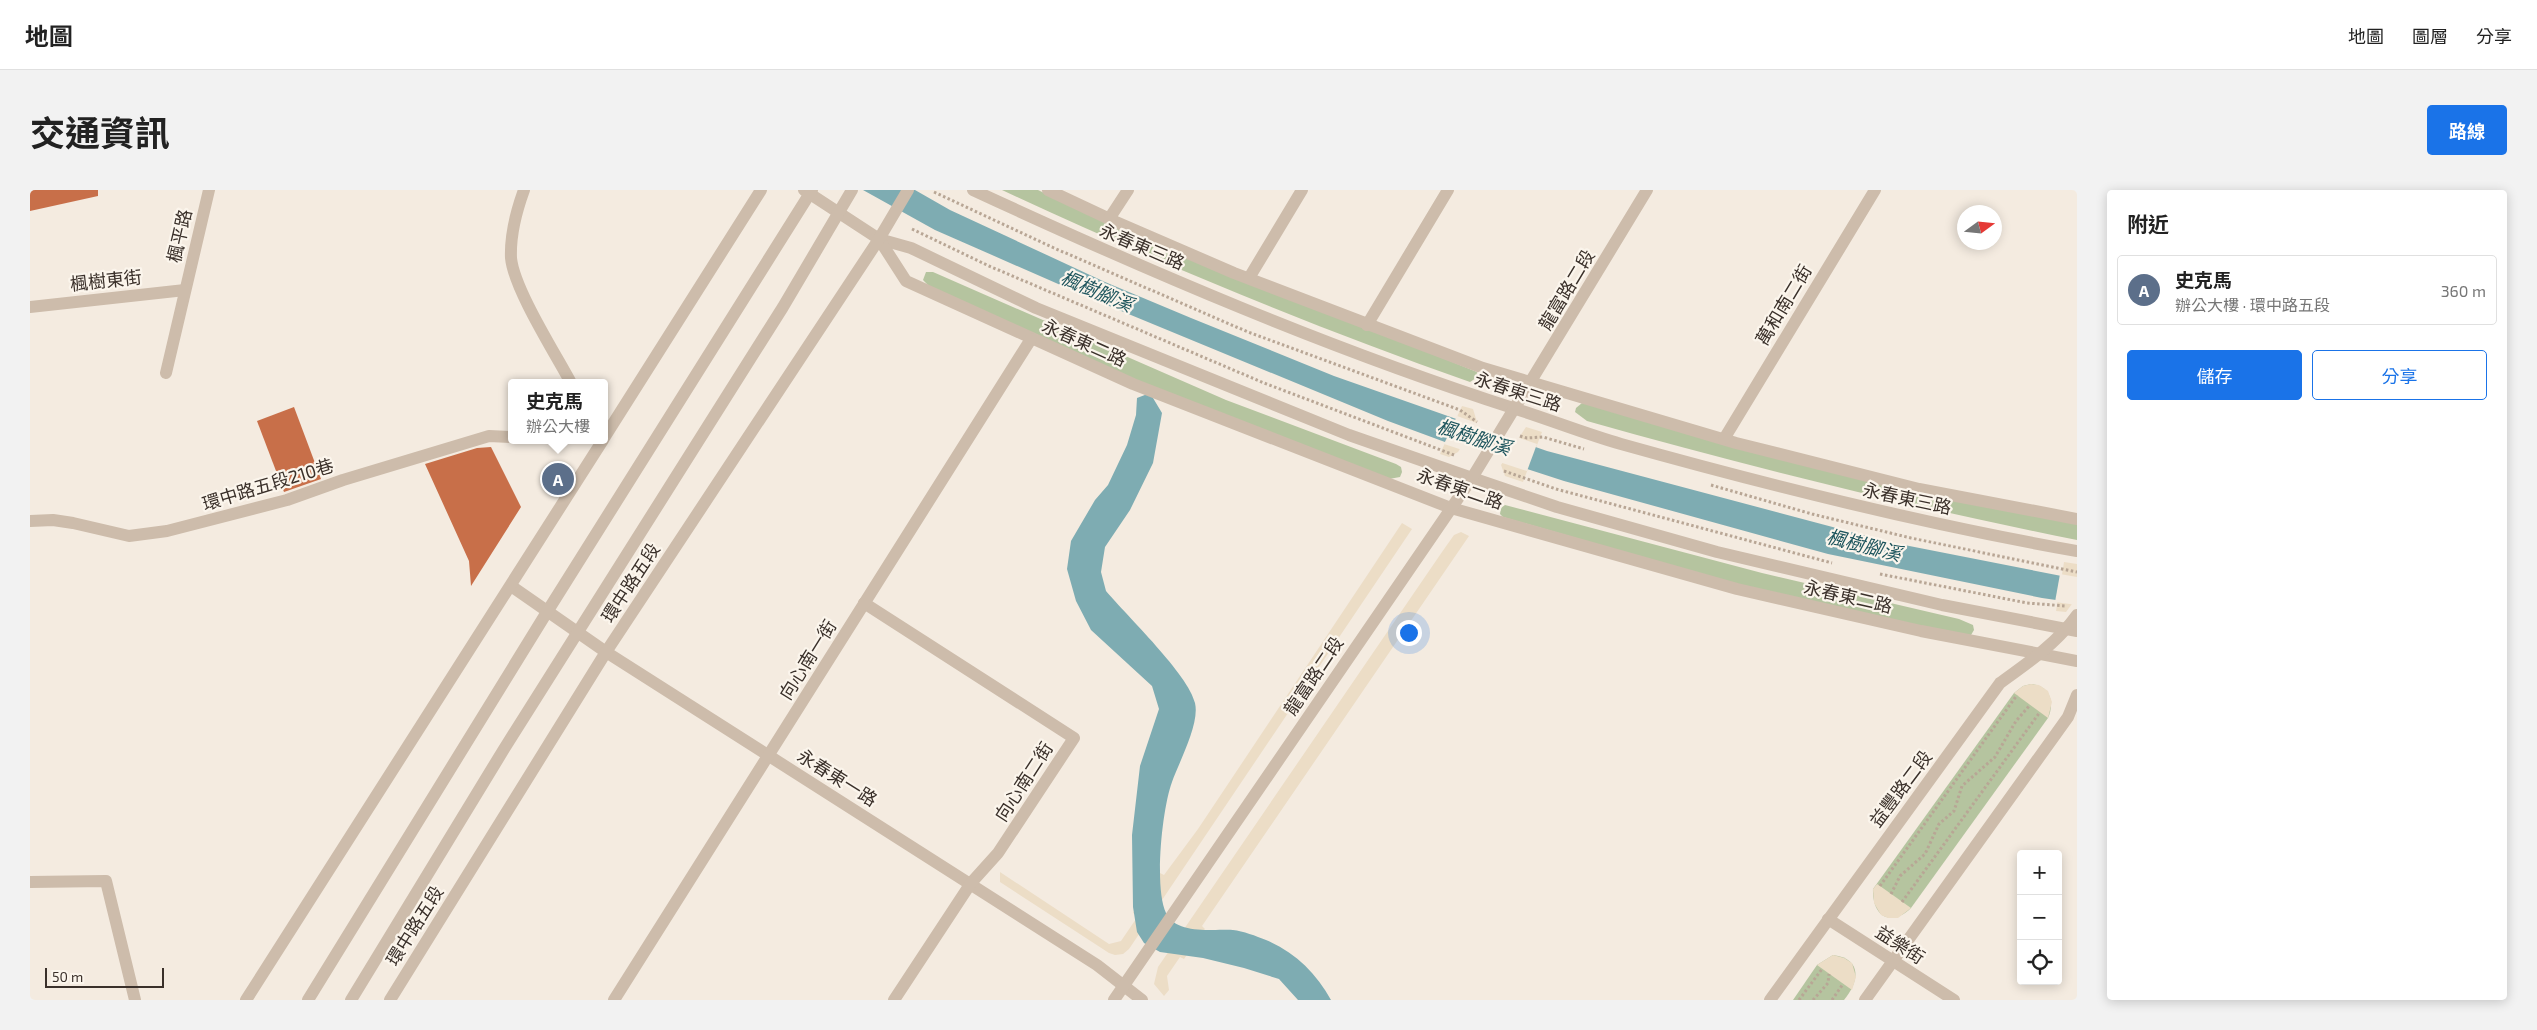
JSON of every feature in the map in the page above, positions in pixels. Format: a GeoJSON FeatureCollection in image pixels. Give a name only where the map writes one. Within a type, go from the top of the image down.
{"type":"FeatureCollection","features":[{"type":"Feature","properties":{"kind":"street","name":"楓平路"},"geometry":{"type":"LineString","coordinates":[[166,373],[209,190]]}},
{"type":"Feature","properties":{"kind":"street"},"geometry":{"type":"LineString","coordinates":[[524,190],[516,213],[512,235],[511,258],[515,278],[569,379]]}},
{"type":"Feature","properties":{"kind":"street"},"geometry":{"type":"LineString","coordinates":[[608,431],[761,190]]}},
{"type":"Feature","properties":{"kind":"street","name":"環中路五段"},"geometry":{"type":"LineString","coordinates":[[351,1000],[504,749],[782,307],[852,190]]}},
{"type":"Feature","properties":{"kind":"street","name":"環中路五段"},"geometry":{"type":"LineString","coordinates":[[390,1000],[606,652],[881,235],[908,190]]}},
{"type":"Feature","properties":{"kind":"street","name":"永春東三路"},"geometry":{"type":"LineString","coordinates":[[973,190],[1092,245],[1234,306],[1473,396],[1619,444],[1837,502],[2077,551]]}},
{"type":"Feature","properties":{"kind":"street","name":"永春東三路"},"geometry":{"type":"LineString","coordinates":[[1048,190],[1109,219],[1249,278],[1367,325],[1483,368],[1576,397],[1724,439],[1928,490],[2077,520]]}},
{"type":"Feature","properties":{"kind":"street"},"geometry":{"type":"LineString","coordinates":[[1109,219],[1128,190]]}},
{"type":"Feature","properties":{"kind":"street"},"geometry":{"type":"LineString","coordinates":[[1249,278],[1302,190]]}},
{"type":"Feature","properties":{"kind":"street"},"geometry":{"type":"LineString","coordinates":[[1367,325],[1448,190]]}},
{"type":"Feature","properties":{"kind":"street","name":"龍富路二段"},"geometry":{"type":"LineString","coordinates":[[1125,984],[1185,893],[1472,478],[1516,409],[1647,190]]}},
{"type":"Feature","properties":{"kind":"street","name":"萬和南二街"},"geometry":{"type":"LineString","coordinates":[[1724,439],[1875,190]]}},
{"type":"Feature","properties":{"kind":"street"},"geometry":{"type":"LineString","coordinates":[[308,1000],[809,192]]}},
{"type":"Feature","properties":{"kind":"street","name":"永春東二路"},"geometry":{"type":"LineString","coordinates":[[809,192],[841,208],[881,235],[1036,308],[1348,435],[1557,507],[1717,552],[1942,605],[2072,630]]}},
{"type":"Feature","properties":{"kind":"street","name":"永春東二路"},"geometry":{"type":"LineString","coordinates":[[881,235],[906,282],[1133,384],[1451,508],[1737,588],[1921,631],[2077,661]]}},
{"type":"Feature","properties":{"kind":"street","name":"楓樹東街"},"geometry":{"type":"LineString","coordinates":[[30,307],[185,290]]}},
{"type":"Feature","properties":{"kind":"street","name":"向心南一街"},"geometry":{"type":"LineString","coordinates":[[614,1000],[1031,338]]}},
{"type":"Feature","properties":{"kind":"street","name":"環中路五段210巷"},"geometry":{"type":"LineString","coordinates":[[30,521],[73,523],[129,536],[168,531],[287,500],[343,480],[489,436],[508,437]]}},
{"type":"Feature","properties":{"kind":"street"},"geometry":{"type":"LineString","coordinates":[[246,1000],[512,586],[600,444]]}},
{"type":"Feature","properties":{"kind":"street","name":"永春東一路"},"geometry":{"type":"LineString","coordinates":[[512,586],[606,652],[971,883],[1125,984],[1142,1000]]}},
{"type":"Feature","properties":{"kind":"street","name":"向心南二街"},"geometry":{"type":"LineString","coordinates":[[864,604],[1074,738],[998,853],[971,883],[894,1000]]}},
{"type":"Feature","properties":{"kind":"street","name":"益豐路二段"},"geometry":{"type":"LineString","coordinates":[[1770,1000],[2000,683],[2072,630],[2077,615]]}},
{"type":"Feature","properties":{"kind":"street"},"geometry":{"type":"LineString","coordinates":[[1865,1000],[2068,717],[2077,695]]}},
{"type":"Feature","properties":{"kind":"street"},"geometry":{"type":"LineString","coordinates":[[30,882],[106,881],[135,1000]]}},
{"type":"Feature","properties":{"kind":"street","name":"益樂街"},"geometry":{"type":"LineString","coordinates":[[1828,919],[1954,1000]]}},
{"type":"Feature","properties":{"kind":"street"},"geometry":{"type":"LineString","coordinates":[[1114,1000],[1125,984]]}},
{"type":"Feature","properties":{"kind":"path"},"geometry":{"type":"LineString","coordinates":[[934,192],[1063,252],[1248,332],[1460,410],[1477,422]]}},
{"type":"Feature","properties":{"kind":"path"},"geometry":{"type":"LineString","coordinates":[[912,230],[1264,383],[1454,455]]}},
{"type":"Feature","properties":{"kind":"path"},"geometry":{"type":"LineString","coordinates":[[1520,436],[1527,438],[1543,436]]}},
{"type":"Feature","properties":{"kind":"path"},"geometry":{"type":"LineString","coordinates":[[1504,471],[1556,489],[1836,564]]}},
{"type":"Feature","properties":{"kind":"path"},"geometry":{"type":"LineString","coordinates":[[1872,573],[2027,603],[2066,606]]}},
{"type":"Feature","properties":{"kind":"path"},"geometry":{"type":"LineString","coordinates":[[1880,886],[2017,695]]}},
{"type":"Feature","properties":{"kind":"path"},"geometry":{"type":"LineString","coordinates":[[1891,894],[1900,876],[1925,854],[1939,824],[1948,819],[1954,811],[1962,786],[1995,757],[2016,721],[2030,705]]}},
{"type":"Feature","properties":{"kind":"path"},"geometry":{"type":"LineString","coordinates":[[1902,902],[2040,712]]}},
{"type":"Feature","properties":{"kind":"path"},"geometry":{"type":"LineString","coordinates":[[1799,1000],[1822,969]]}},
{"type":"Feature","properties":{"kind":"path"},"geometry":{"type":"LineString","coordinates":[[1813,1000],[1828,984],[1829,974]]}},
{"type":"Feature","properties":{"kind":"path"},"geometry":{"type":"LineString","coordinates":[[1832,1000],[1843,984]]}},
{"type":"Feature","properties":{"kind":"green space"},"geometry":{"type":"Polygon","coordinates":[[[1002,190],[1038,190],[1083,212],[1477,372],[1476,378],[1470,382],[1410,361],[1233,292],[1002,190]]]}},
{"type":"Feature","properties":{"kind":"green space"},"geometry":{"type":"Polygon","coordinates":[[[926,272],[933,272],[1226,400],[1396,464],[1401,467],[1400,477],[1389,479],[1161,391],[929,286],[923,280],[926,272]]]}},
{"type":"Feature","properties":{"kind":"green space"},"geometry":{"type":"Polygon","coordinates":[[[1582,403],[2077,523],[2077,540],[1892,500],[1648,438],[1587,421],[1575,412],[1576,408],[1582,403]]]}},
{"type":"Feature","properties":{"kind":"green space"},"geometry":{"type":"Polygon","coordinates":[[[1505,505],[1762,573],[1959,619],[1973,625],[1974,630],[1971,635],[1964,637],[1746,587],[1503,517],[1500,514],[1501,508],[1505,505]]]}},
{"type":"Feature","properties":{"kind":"green space"},"geometry":{"type":"Polygon","coordinates":[[[2031,684],[2047,691],[2051,701],[2048,718],[1911,908],[1896,917],[1889,918],[1884,916],[1876,906],[1873,898],[1873,889],[2014,693],[2023,686],[2031,684]]]}},
{"type":"Feature","properties":{"kind":"green space"},"geometry":{"type":"Polygon","coordinates":[[[1833,955],[1843,957],[1854,966],[1855,979],[1853,986],[1844,1000],[1793,1000],[1817,965],[1833,955]]]}},
{"type":"Feature","properties":{"kind":"shaded area"},"geometry":{"type":"Polygon","coordinates":[[[1462,406],[1473,409],[1477,422],[1458,452],[1449,457],[1440,454],[1462,406]]]}},
{"type":"Feature","properties":{"kind":"shaded area"},"geometry":{"type":"Polygon","coordinates":[[[1526,427],[1542,432],[1523,482],[1505,476],[1501,465],[1526,427]]]}},
{"type":"Feature","properties":{"kind":"shaded area"},"geometry":{"type":"Polygon","coordinates":[[[1402,523],[1412,529],[1129,949],[1123,954],[1115,955],[1109,953],[1000,882],[1000,872],[1109,944],[1121,941],[1138,916],[1133,913],[1160,873],[1164,875],[1198,829],[1402,523]]]}},
{"type":"Feature","properties":{"kind":"shaded area"},"geometry":{"type":"Polygon","coordinates":[[[1461,532],[1469,536],[1202,926],[1205,929],[1184,959],[1180,957],[1167,976],[1169,990],[1164,996],[1154,984],[1158,967],[1442,552],[1454,535],[1461,532]]]}},
{"type":"Feature","properties":{"kind":"shaded area"},"geometry":{"type":"Polygon","coordinates":[[[2064,562],[2077,564],[2077,597],[2066,612],[2056,611],[2064,562]]]}},
{"type":"Feature","properties":{"kind":"shaded area"},"geometry":{"type":"Polygon","coordinates":[[[2039,685],[2048,691],[2052,702],[2048,718],[2014,693],[2023,686],[2039,685]]]}},
{"type":"Feature","properties":{"kind":"shaded area"},"geometry":{"type":"Polygon","coordinates":[[[1877,884],[1911,908],[1898,918],[1888,918],[1881,915],[1874,903],[1873,889],[1877,884]]]}},
{"type":"Feature","properties":{"kind":"shaded area"},"geometry":{"type":"Polygon","coordinates":[[[1833,955],[1844,958],[1852,963],[1856,977],[1852,990],[1817,965],[1833,955]]]}},
{"type":"Feature","properties":{"kind":"water","name":"楓樹腳溪"},"geometry":{"type":"Polygon","coordinates":[[[863,190],[915,190],[950,210],[1105,282],[1191,318],[1334,376],[1547,451],[1889,542],[2077,579],[2077,603],[2042,598],[1828,554],[1564,481],[1453,445],[1388,421],[1097,301],[935,230],[863,190]]]}},
{"type":"Feature","properties":{"kind":"water"},"geometry":{"type":"Polygon","coordinates":[[[1150,393],[1162,413],[1153,463],[1130,510],[1105,547],[1101,572],[1106,591],[1182,677],[1195,703],[1196,712],[1192,732],[1172,782],[1165,810],[1160,868],[1162,901],[1166,913],[1178,925],[1206,930],[1233,930],[1254,935],[1277,945],[1304,964],[1319,981],[1331,1000],[1298,1000],[1279,979],[1203,958],[1160,952],[1144,943],[1137,932],[1133,907],[1132,835],[1140,766],[1159,709],[1152,686],[1091,630],[1076,601],[1067,569],[1071,541],[1095,500],[1108,485],[1127,445],[1136,415],[1137,398],[1150,393]]]}},
{"type":"Feature","properties":{"kind":"pier"},"geometry":{"type":"Polygon","coordinates":[[[1457,416],[1537,444],[1527,471],[1444,444],[1457,416]]]}},
{"type":"Feature","properties":{"kind":"pier"},"geometry":{"type":"Polygon","coordinates":[[[2060,574],[2077,577],[2077,605],[2055,602],[2060,574]]]}},
{"type":"Feature","properties":{"kind":"building"},"geometry":{"type":"Polygon","coordinates":[[[30,190],[98,190],[98,196],[30,211],[30,190]]]}},
{"type":"Feature","properties":{"kind":"building"},"geometry":{"type":"Polygon","coordinates":[[[294,407],[321,479],[284,492],[257,421],[294,407]]]}},
{"type":"Feature","properties":{"kind":"building"},"geometry":{"type":"Polygon","coordinates":[[[491,447],[521,507],[471,586],[469,561],[425,464],[477,448],[491,447]]]}},
{"type":"Feature","properties":{"kind":"place","name":"史克馬"},"geometry":{"type":"Point","coordinates":[558,479]}}]}
